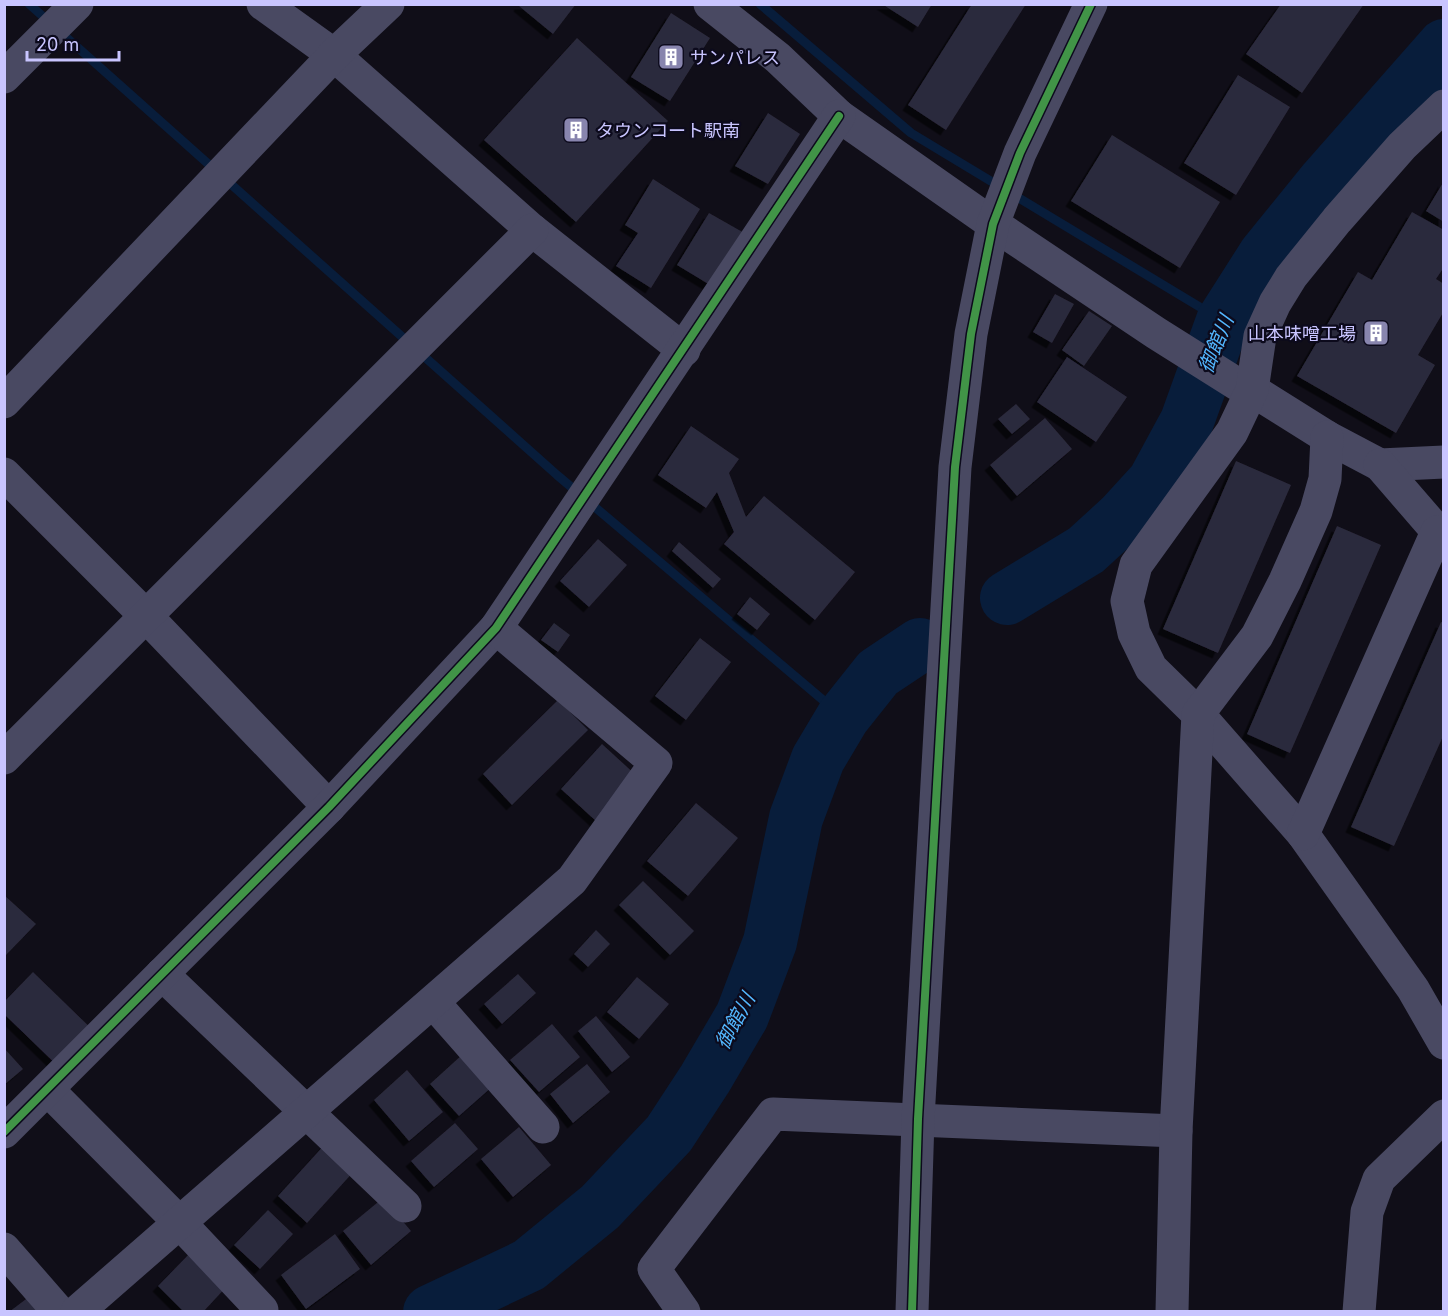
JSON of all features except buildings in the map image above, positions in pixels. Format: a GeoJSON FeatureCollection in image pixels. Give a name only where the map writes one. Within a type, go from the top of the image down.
{"type":"FeatureCollection","features":[{"type":"Feature","properties":{"kind":"street"},"geometry":{"type":"LineString","coordinates":[[4,77],[77,4]]}},
{"type":"Feature","properties":{"kind":"street"},"geometry":{"type":"LineString","coordinates":[[264,4],[334,56],[532,230],[684,350]]}},
{"type":"Feature","properties":{"kind":"street"},"geometry":{"type":"LineString","coordinates":[[4,402],[334,56],[388,4]]}},
{"type":"Feature","properties":{"kind":"street"},"geometry":{"type":"LineString","coordinates":[[710,4],[778,58],[839,116],[993,224],[1156,333],[1327,437],[1380,465],[1440,535],[1303,834]]}},
{"type":"Feature","properties":{"kind":"street"},"geometry":{"type":"LineString","coordinates":[[912,1311],[918,1119],[955,467],[971,334],[993,224],[1025,143],[1091,4]]}},
{"type":"Feature","properties":{"kind":"street"},"geometry":{"type":"LineString","coordinates":[[1443,106],[1402,146],[1291,277],[1275,303],[1260,336],[1233,432],[1136,565],[1127,601],[1134,633],[1151,668],[1198,714],[1303,834],[1413,989],[1443,1043]]}},
{"type":"Feature","properties":{"kind":"street"},"geometry":{"type":"LineString","coordinates":[[4,1132],[329,807],[496,628],[839,116]]}},
{"type":"Feature","properties":{"kind":"street"},"geometry":{"type":"LineString","coordinates":[[4,758],[532,230]]}},
{"type":"Feature","properties":{"kind":"street"},"geometry":{"type":"LineString","coordinates":[[1172,1311],[1176,1131],[1198,714],[1257,636],[1285,581],[1316,511],[1324,479],[1327,437]]}},
{"type":"Feature","properties":{"kind":"street"},"geometry":{"type":"LineString","coordinates":[[1380,465],[1443,462]]}},
{"type":"Feature","properties":{"kind":"street"},"geometry":{"type":"LineString","coordinates":[[4,474],[145,615],[329,807]]}},
{"type":"Feature","properties":{"kind":"street"},"geometry":{"type":"LineString","coordinates":[[77,1311],[572,880],[656,762],[496,628]]}},
{"type":"Feature","properties":{"kind":"street"},"geometry":{"type":"LineString","coordinates":[[162,974],[405,1206]]}},
{"type":"Feature","properties":{"kind":"street"},"geometry":{"type":"LineString","coordinates":[[433,1002],[543,1126]]}},
{"type":"Feature","properties":{"kind":"street"},"geometry":{"type":"LineString","coordinates":[[48,1090],[180,1223],[262,1310]]}},
{"type":"Feature","properties":{"kind":"street"},"geometry":{"type":"LineString","coordinates":[[684,1311],[654,1269],[773,1114],[1176,1131]]}},
{"type":"Feature","properties":{"kind":"street"},"geometry":{"type":"LineString","coordinates":[[1359,1311],[1367,1212],[1378,1179],[1443,1116]]}},
{"type":"Feature","properties":{"kind":"street"},"geometry":{"type":"LineString","coordinates":[[4,1249],[58,1311]]}},
{"type":"Feature","properties":{"kind":"waterway"},"geometry":{"type":"LineString","coordinates":[[29,4],[557,475],[843,717]]}},
{"type":"Feature","properties":{"kind":"waterway"},"geometry":{"type":"LineString","coordinates":[[760,4],[911,133],[1223,321]]}},
{"type":"Feature","properties":{"kind":"waterway","name":"御館川"},"geometry":{"type":"LineString","coordinates":[[1007,598],[1086,550],[1122,517],[1154,482],[1187,421],[1223,321],[1265,255],[1325,181],[1444,46]]}},
{"type":"Feature","properties":{"kind":"waterway","name":"御館川"},"geometry":{"type":"LineString","coordinates":[[430,1312],[529,1265],[600,1207],[669,1134],[742,1016],[770,942],[796,818],[818,759],[843,717],[878,673],[920,645]]}},
{"type":"Feature","properties":{"kind":"cycle path"},"geometry":{"type":"LineString","coordinates":[[912,1312],[918,1119],[955,467],[971,334],[993,224],[1020,153],[1091,4]]}},
{"type":"Feature","properties":{"kind":"cycle path"},"geometry":{"type":"LineString","coordinates":[[4,1132],[329,807],[496,628],[839,116]]}},
{"type":"Feature","properties":{"kind":"place","name":"サンパレス"},"geometry":{"type":"Point","coordinates":[671,57]}},
{"type":"Feature","properties":{"kind":"place","name":"タウンコート駅南"},"geometry":{"type":"Point","coordinates":[576,130]}},
{"type":"Feature","properties":{"kind":"place","name":"山本味噌工場"},"geometry":{"type":"Point","coordinates":[1376,333]}}]}
